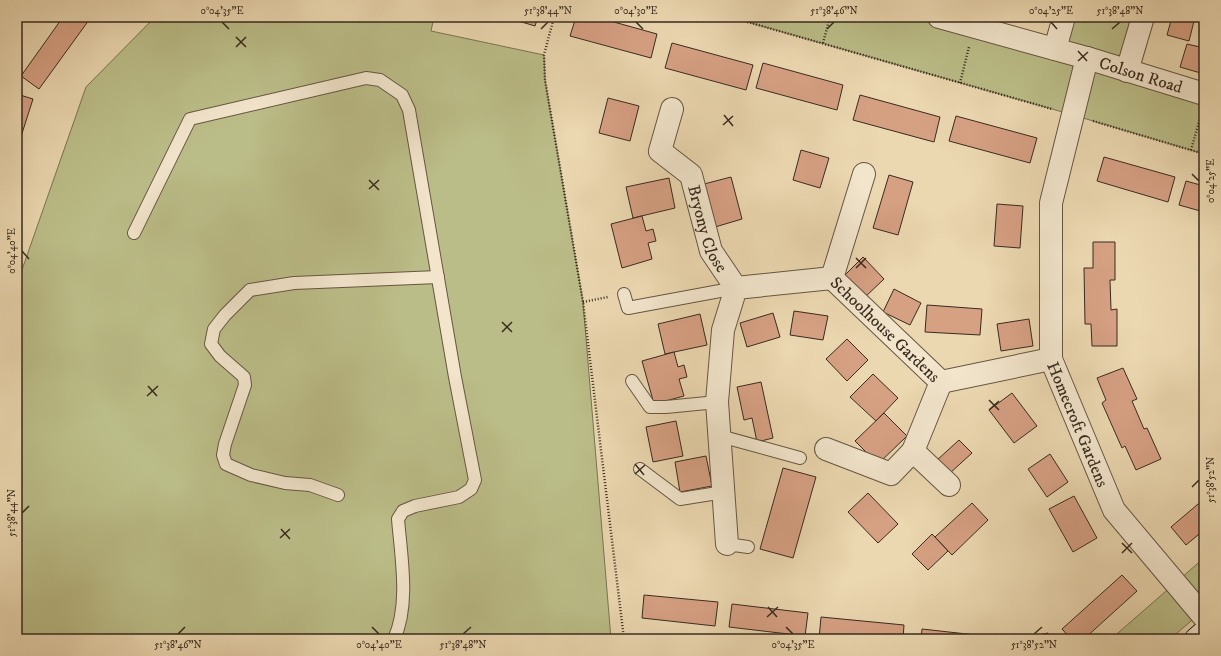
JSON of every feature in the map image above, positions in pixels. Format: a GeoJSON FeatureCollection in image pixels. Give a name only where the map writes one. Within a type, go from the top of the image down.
{"type":"FeatureCollection","features":[{"type":"Feature","properties":{"kind":"street","name":"Colson Road"},"geometry":{"type":"LineString","coordinates":[[939,17],[1087,58],[1127,71],[1203,102]]}},
{"type":"Feature","properties":{"kind":"street"},"geometry":{"type":"LineString","coordinates":[[1055,49],[1064,17]]}},
{"type":"Feature","properties":{"kind":"street"},"geometry":{"type":"LineString","coordinates":[[1127,71],[1143,17]]}},
{"type":"Feature","properties":{"kind":"street","name":"Homecroft Gardens"},"geometry":{"type":"LineString","coordinates":[[1087,58],[1051,203],[1051,360],[1114,510],[1204,617]]}},
{"type":"Feature","properties":{"kind":"street","name":"Bryony Close"},"geometry":{"type":"LineString","coordinates":[[672,109],[660,151],[691,175],[711,251],[736,288]]}},
{"type":"Feature","properties":{"kind":"street"},"geometry":{"type":"LineString","coordinates":[[832,278],[864,174]]}},
{"type":"Feature","properties":{"kind":"street","name":"Schoolhouse Gardens"},"geometry":{"type":"LineString","coordinates":[[736,288],[832,278],[941,382],[1051,360]]}},
{"type":"Feature","properties":{"kind":"street"},"geometry":{"type":"LineString","coordinates":[[736,288],[723,330],[717,402],[724,492],[738,545]]}},
{"type":"Feature","properties":{"kind":"street"},"geometry":{"type":"LineString","coordinates":[[826,450],[891,474],[913,451],[941,382]]}},
{"type":"Feature","properties":{"kind":"street"},"geometry":{"type":"LineString","coordinates":[[913,451],[950,485]]}},
{"type":"Feature","properties":{"kind":"street"},"geometry":{"type":"LineString","coordinates":[[1196,639],[1204,632]]}},
{"type":"Feature","properties":{"kind":"lane"},"geometry":{"type":"LineString","coordinates":[[134,233],[190,119],[366,78],[380,80],[402,95],[408,110],[455,377],[475,480],[471,489],[459,497],[415,506],[403,511],[398,519],[404,596],[398,629],[394,639]]}},
{"type":"Feature","properties":{"kind":"lane"},"geometry":{"type":"LineString","coordinates":[[338,495],[310,485],[285,483],[251,475],[226,464],[223,455],[225,444],[245,385],[244,377],[220,356],[211,344],[214,329],[225,315],[250,290],[294,283],[438,277]]}},
{"type":"Feature","properties":{"kind":"lane"},"geometry":{"type":"LineString","coordinates":[[624,294],[628,308],[736,288]]}},
{"type":"Feature","properties":{"kind":"lane"},"geometry":{"type":"LineString","coordinates":[[632,381],[650,407],[717,402]]}},
{"type":"Feature","properties":{"kind":"lane"},"geometry":{"type":"LineString","coordinates":[[720,436],[800,458]]}},
{"type":"Feature","properties":{"kind":"lane"},"geometry":{"type":"LineString","coordinates":[[640,469],[680,499],[724,492]]}},
{"type":"Feature","properties":{"kind":"path"},"geometry":{"type":"LineString","coordinates":[[554,17],[544,55],[545,80],[583,302],[624,639]]}},
{"type":"Feature","properties":{"kind":"path"},"geometry":{"type":"LineString","coordinates":[[730,17],[1204,154]]}},
{"type":"Feature","properties":{"kind":"path"},"geometry":{"type":"LineString","coordinates":[[823,43],[830,17]]}},
{"type":"Feature","properties":{"kind":"path"},"geometry":{"type":"LineString","coordinates":[[960,83],[974,27]]}},
{"type":"Feature","properties":{"kind":"path"},"geometry":{"type":"LineString","coordinates":[[1191,150],[1203,102]]}},
{"type":"Feature","properties":{"kind":"path"},"geometry":{"type":"LineString","coordinates":[[583,302],[624,294]]}},
{"type":"Feature","properties":{"kind":"green space"},"geometry":{"type":"Polygon","coordinates":[[[155,17],[434,17],[431,31],[544,55],[545,80],[583,302],[611,639],[17,639],[17,284],[86,87],[155,17]]]}},
{"type":"Feature","properties":{"kind":"green space"},"geometry":{"type":"Polygon","coordinates":[[[730,17],[939,17],[1055,49],[1064,17],[1143,17],[1127,71],[1204,94],[1204,154],[1073,115],[730,17]]]}},
{"type":"Feature","properties":{"kind":"green space"},"geometry":{"type":"Polygon","coordinates":[[[1204,558],[1204,610],[1170,639],[1111,639],[1204,558]]]}},
{"type":"Feature","properties":{"kind":"building"},"geometry":{"type":"Polygon","coordinates":[[[63,17],[85,17],[89,20],[39,89],[21,76],[63,17]]]}},
{"type":"Feature","properties":{"kind":"building"},"geometry":{"type":"Polygon","coordinates":[[[505,17],[538,17],[535,26],[505,17]]]}},
{"type":"Feature","properties":{"kind":"building"},"geometry":{"type":"Polygon","coordinates":[[[576,17],[596,17],[657,34],[651,58],[570,36],[576,17]]]}},
{"type":"Feature","properties":{"kind":"building"},"geometry":{"type":"Polygon","coordinates":[[[1172,17],[1195,17],[1189,41],[1167,35],[1172,17]]]}},
{"type":"Feature","properties":{"kind":"building"},"geometry":{"type":"Polygon","coordinates":[[[672,43],[753,65],[746,90],[665,68],[672,43]]]}},
{"type":"Feature","properties":{"kind":"building"},"geometry":{"type":"Polygon","coordinates":[[[1187,44],[1204,48],[1204,74],[1180,67],[1187,44]]]}},
{"type":"Feature","properties":{"kind":"building"},"geometry":{"type":"Polygon","coordinates":[[[763,63],[843,85],[837,110],[756,88],[763,63]]]}},
{"type":"Feature","properties":{"kind":"building"},"geometry":{"type":"Polygon","coordinates":[[[17,94],[33,99],[17,149],[17,94]]]}},
{"type":"Feature","properties":{"kind":"building"},"geometry":{"type":"Polygon","coordinates":[[[860,95],[940,117],[934,142],[853,120],[860,95]]]}},
{"type":"Feature","properties":{"kind":"building"},"geometry":{"type":"Polygon","coordinates":[[[608,98],[639,106],[630,141],[599,133],[608,98]]]}},
{"type":"Feature","properties":{"kind":"building"},"geometry":{"type":"Polygon","coordinates":[[[956,116],[1037,138],[1030,163],[949,141],[956,116]]]}},
{"type":"Feature","properties":{"kind":"building"},"geometry":{"type":"Polygon","coordinates":[[[801,150],[829,158],[820,188],[793,180],[801,150]]]}},
{"type":"Feature","properties":{"kind":"building"},"geometry":{"type":"Polygon","coordinates":[[[1104,157],[1175,177],[1168,202],[1097,181],[1104,157]]]}},
{"type":"Feature","properties":{"kind":"building"},"geometry":{"type":"Polygon","coordinates":[[[889,175],[913,182],[898,235],[873,228],[889,175]]]}},
{"type":"Feature","properties":{"kind":"building"},"geometry":{"type":"Polygon","coordinates":[[[731,177],[742,219],[715,227],[704,184],[731,177]]]}},
{"type":"Feature","properties":{"kind":"building"},"geometry":{"type":"Polygon","coordinates":[[[669,178],[675,208],[633,218],[626,187],[669,178]]]}},
{"type":"Feature","properties":{"kind":"building"},"geometry":{"type":"Polygon","coordinates":[[[1186,181],[1204,186],[1204,212],[1179,205],[1186,181]]]}},
{"type":"Feature","properties":{"kind":"building"},"geometry":{"type":"Polygon","coordinates":[[[997,204],[1023,206],[1020,248],[994,246],[997,204]]]}},
{"type":"Feature","properties":{"kind":"building"},"geometry":{"type":"Polygon","coordinates":[[[642,216],[646,231],[653,229],[656,241],[648,243],[652,259],[622,268],[611,224],[642,216]]]}},
{"type":"Feature","properties":{"kind":"building"},"geometry":{"type":"Polygon","coordinates":[[[1093,242],[1115,242],[1115,280],[1110,280],[1111,310],[1117,309],[1117,346],[1092,346],[1091,324],[1085,324],[1084,268],[1093,268],[1093,242]]]}},
{"type":"Feature","properties":{"kind":"building"},"geometry":{"type":"Polygon","coordinates":[[[863,257],[884,279],[863,299],[842,278],[863,257]]]}},
{"type":"Feature","properties":{"kind":"building"},"geometry":{"type":"Polygon","coordinates":[[[894,289],[921,303],[910,325],[883,312],[894,289]]]}},
{"type":"Feature","properties":{"kind":"building"},"geometry":{"type":"Polygon","coordinates":[[[927,305],[982,309],[980,335],[925,332],[927,305]]]}},
{"type":"Feature","properties":{"kind":"building"},"geometry":{"type":"Polygon","coordinates":[[[794,311],[828,316],[823,340],[790,335],[794,311]]]}},
{"type":"Feature","properties":{"kind":"building"},"geometry":{"type":"Polygon","coordinates":[[[773,313],[780,337],[747,347],[740,323],[773,313]]]}},
{"type":"Feature","properties":{"kind":"building"},"geometry":{"type":"Polygon","coordinates":[[[700,314],[707,345],[665,354],[658,324],[700,314]]]}},
{"type":"Feature","properties":{"kind":"building"},"geometry":{"type":"Polygon","coordinates":[[[1029,319],[1033,346],[1001,351],[997,324],[1029,319]]]}},
{"type":"Feature","properties":{"kind":"building"},"geometry":{"type":"Polygon","coordinates":[[[847,339],[868,360],[847,381],[826,359],[847,339]]]}},
{"type":"Feature","properties":{"kind":"building"},"geometry":{"type":"Polygon","coordinates":[[[674,352],[678,367],[684,365],[687,377],[679,379],[684,396],[654,404],[642,361],[674,352]]]}},
{"type":"Feature","properties":{"kind":"building"},"geometry":{"type":"Polygon","coordinates":[[[1123,368],[1137,399],[1132,401],[1144,429],[1147,428],[1161,459],[1136,470],[1125,446],[1122,448],[1102,403],[1106,400],[1097,378],[1123,368]]]}},
{"type":"Feature","properties":{"kind":"building"},"geometry":{"type":"Polygon","coordinates":[[[873,374],[898,398],[876,421],[850,397],[873,374]]]}},
{"type":"Feature","properties":{"kind":"building"},"geometry":{"type":"Polygon","coordinates":[[[761,382],[773,438],[757,442],[752,418],[744,420],[737,387],[761,382]]]}},
{"type":"Feature","properties":{"kind":"building"},"geometry":{"type":"Polygon","coordinates":[[[1012,393],[1037,426],[1014,443],[989,410],[1012,393]]]}},
{"type":"Feature","properties":{"kind":"building"},"geometry":{"type":"Polygon","coordinates":[[[884,413],[907,436],[878,464],[855,441],[884,413]]]}},
{"type":"Feature","properties":{"kind":"building"},"geometry":{"type":"Polygon","coordinates":[[[676,421],[683,456],[653,462],[646,427],[676,421]]]}},
{"type":"Feature","properties":{"kind":"building"},"geometry":{"type":"Polygon","coordinates":[[[959,440],[972,453],[949,474],[936,461],[959,440]]]}},
{"type":"Feature","properties":{"kind":"building"},"geometry":{"type":"Polygon","coordinates":[[[1050,454],[1068,482],[1047,497],[1028,469],[1050,454]]]}},
{"type":"Feature","properties":{"kind":"building"},"geometry":{"type":"Polygon","coordinates":[[[706,456],[712,486],[680,492],[675,462],[706,456]]]}},
{"type":"Feature","properties":{"kind":"building"},"geometry":{"type":"Polygon","coordinates":[[[783,468],[816,477],[793,558],[760,549],[783,468]]]}},
{"type":"Feature","properties":{"kind":"building"},"geometry":{"type":"Polygon","coordinates":[[[868,493],[898,524],[878,543],[848,512],[868,493]]]}},
{"type":"Feature","properties":{"kind":"building"},"geometry":{"type":"Polygon","coordinates":[[[1074,496],[1097,538],[1073,552],[1049,509],[1074,496]]]}},
{"type":"Feature","properties":{"kind":"building"},"geometry":{"type":"Polygon","coordinates":[[[1204,499],[1204,530],[1186,545],[1171,527],[1204,499]]]}},
{"type":"Feature","properties":{"kind":"building"},"geometry":{"type":"Polygon","coordinates":[[[972,503],[988,520],[952,555],[935,537],[972,503]]]}},
{"type":"Feature","properties":{"kind":"building"},"geometry":{"type":"Polygon","coordinates":[[[932,534],[948,551],[928,570],[912,554],[932,534]]]}},
{"type":"Feature","properties":{"kind":"building"},"geometry":{"type":"Polygon","coordinates":[[[1122,575],[1137,591],[1084,639],[1071,639],[1062,629],[1122,575]]]}},
{"type":"Feature","properties":{"kind":"building"},"geometry":{"type":"Polygon","coordinates":[[[644,595],[718,602],[715,626],[642,618],[644,595]]]}},
{"type":"Feature","properties":{"kind":"building"},"geometry":{"type":"Polygon","coordinates":[[[732,604],[808,613],[805,636],[729,627],[732,604]]]}},
{"type":"Feature","properties":{"kind":"building"},"geometry":{"type":"Polygon","coordinates":[[[821,617],[904,625],[903,639],[819,639],[821,617]]]}},
{"type":"Feature","properties":{"kind":"building"},"geometry":{"type":"Polygon","coordinates":[[[922,629],[994,637],[993,639],[921,639],[922,629]]]}},
{"type":"Feature","properties":{"kind":"building"},"geometry":{"type":"Polygon","coordinates":[[[1048,633],[1050,639],[1019,639],[1048,633]]]}}]}
